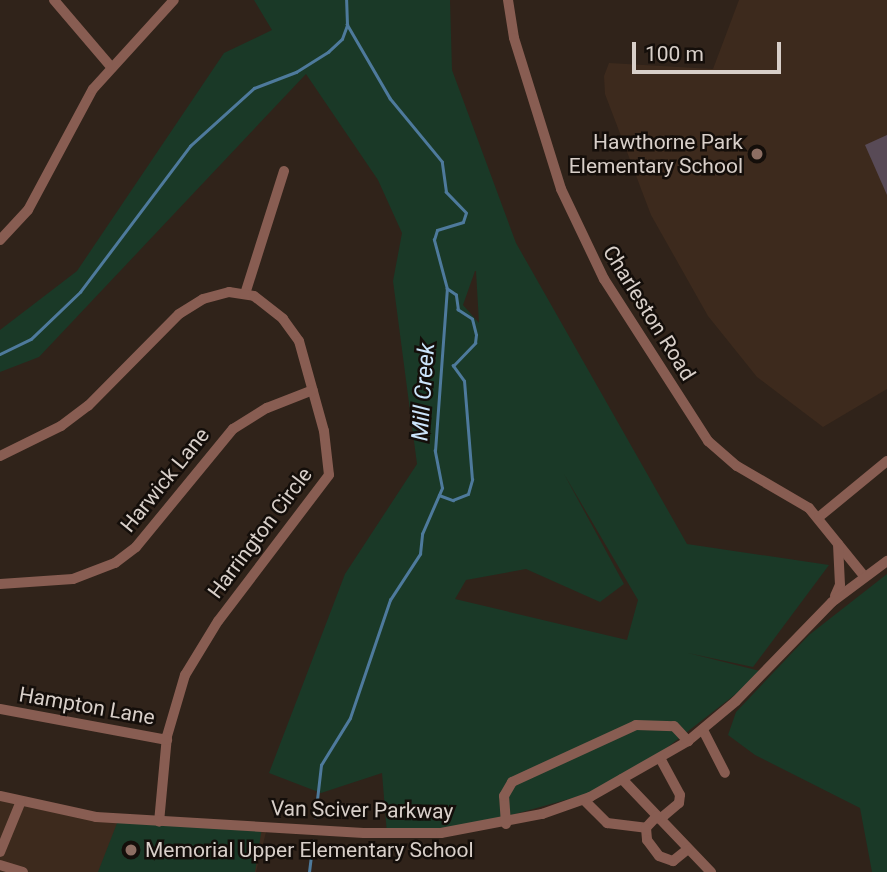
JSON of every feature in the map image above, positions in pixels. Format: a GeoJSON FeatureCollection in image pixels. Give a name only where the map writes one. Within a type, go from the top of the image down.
{"type":"FeatureCollection","features":[{"type":"Feature","properties":{"kind":"street"},"geometry":{"type":"LineString","coordinates":[[54,0],[112,68]]}},
{"type":"Feature","properties":{"kind":"street"},"geometry":{"type":"LineString","coordinates":[[0,240],[28,211],[76,115],[112,68],[174,0]]}},
{"type":"Feature","properties":{"kind":"street","name":"Charleston Road"},"geometry":{"type":"LineString","coordinates":[[508,0],[514,38],[557,177],[575,225],[604,279],[708,441],[737,466],[778,487],[819,517],[864,576]]}},
{"type":"Feature","properties":{"kind":"street"},"geometry":{"type":"LineString","coordinates":[[0,456],[45,435],[89,406],[191,305],[215,295],[245,294],[284,170]]}},
{"type":"Feature","properties":{"kind":"street","name":"Harrington Circle"},"geometry":{"type":"LineString","coordinates":[[159,821],[167,740],[179,690],[201,647],[329,475],[313,390],[292,329],[263,302],[245,294]]}},
{"type":"Feature","properties":{"kind":"street","name":"Harwick Lane"},"geometry":{"type":"LineString","coordinates":[[0,584],[73,579],[115,564],[136,547],[233,429],[267,408],[313,390]]}},
{"type":"Feature","properties":{"kind":"street"},"geometry":{"type":"LineString","coordinates":[[819,517],[887,461]]}},
{"type":"Feature","properties":{"kind":"street"},"geometry":{"type":"LineString","coordinates":[[832,602],[840,585],[838,540]]}},
{"type":"Feature","properties":{"kind":"street","name":"Van Sciver Parkway"},"geometry":{"type":"LineString","coordinates":[[0,796],[96,817],[159,821],[414,834],[506,824],[584,800],[688,741],[703,730],[832,602],[887,561]]}},
{"type":"Feature","properties":{"kind":"street","name":"Hampton Lane"},"geometry":{"type":"LineString","coordinates":[[0,709],[167,740]]}},
{"type":"Feature","properties":{"kind":"street"},"geometry":{"type":"LineString","coordinates":[[506,824],[504,796],[512,782],[636,724],[674,726],[688,741]]}},
{"type":"Feature","properties":{"kind":"street"},"geometry":{"type":"LineString","coordinates":[[703,730],[725,773]]}},
{"type":"Feature","properties":{"kind":"street"},"geometry":{"type":"LineString","coordinates":[[584,800],[607,823],[646,828],[678,803],[680,795],[660,758]]}},
{"type":"Feature","properties":{"kind":"street"},"geometry":{"type":"LineString","coordinates":[[621,779],[711,872]]}},
{"type":"Feature","properties":{"kind":"street"},"geometry":{"type":"LineString","coordinates":[[0,852],[20,801]]}},
{"type":"Feature","properties":{"kind":"street"},"geometry":{"type":"LineString","coordinates":[[646,828],[647,840],[666,861],[688,849]]}},
{"type":"Feature","properties":{"kind":"street"},"geometry":{"type":"LineString","coordinates":[[0,865],[23,872]]}},
{"type":"Feature","properties":{"kind":"shaded area","name":"Hawthorne Park Elementary School"},"geometry":{"type":"Polygon","coordinates":[[[739,0],[887,0],[887,389],[823,427],[757,377],[708,316],[651,215],[605,94],[604,76],[609,63],[713,69],[739,0]]]}},
{"type":"Feature","properties":{"kind":"shaded area","name":"Memorial Upper Elementary School"},"geometry":{"type":"Polygon","coordinates":[[[0,796],[47,808],[267,828],[256,872],[0,872],[0,796]]]}},
{"type":"Feature","properties":{"kind":"green space"},"geometry":{"type":"Polygon","coordinates":[[[254,0],[450,0],[452,70],[516,243],[687,544],[829,565],[753,667],[688,653],[764,672],[619,785],[444,834],[387,834],[382,773],[321,793],[269,773],[345,574],[417,464],[393,281],[402,233],[378,180],[306,74],[39,357],[0,372],[0,330],[77,271],[224,53],[272,30],[254,0]],[[476,271],[463,305],[479,323],[476,271]],[[564,474],[624,584],[600,602],[526,569],[466,580],[455,599],[627,640],[638,600],[564,474]]]}},
{"type":"Feature","properties":{"kind":"green space"},"geometry":{"type":"Polygon","coordinates":[[[887,574],[887,872],[872,872],[860,808],[755,755],[728,735],[736,712],[809,635],[887,574]]]}},
{"type":"Feature","properties":{"kind":"green space"},"geometry":{"type":"Polygon","coordinates":[[[119,818],[262,827],[255,872],[98,872],[119,818]]]}},
{"type":"Feature","properties":{"kind":"building"},"geometry":{"type":"Polygon","coordinates":[[[887,135],[887,195],[865,145],[887,135]]]}},
{"type":"Feature","properties":{"kind":"waterway","name":"Mill Creek"},"geometry":{"type":"LineString","coordinates":[[315,817],[321,765],[350,718],[390,600],[420,554],[422,534],[442,488],[435,451],[447,289],[434,240],[437,230],[463,222],[466,213],[446,192],[442,162],[390,99],[347,25],[346,0]]}},
{"type":"Feature","properties":{"kind":"waterway"},"geometry":{"type":"LineString","coordinates":[[0,354],[31,339],[80,292],[190,146],[254,88],[296,72],[328,52],[342,39],[347,25]]}},
{"type":"Feature","properties":{"kind":"waterway"},"geometry":{"type":"LineString","coordinates":[[439,495],[453,500],[468,494],[472,480],[464,381],[453,366],[475,343],[476,335],[472,319],[458,310],[456,295],[447,289]]}},
{"type":"Feature","properties":{"kind":"waterway","name":"Mill Creek"},"geometry":{"type":"LineString","coordinates":[[309,872],[313,841]]}},
{"type":"Feature","properties":{"kind":"place","name":"Hawthorne Park Elementary School"},"geometry":{"type":"Point","coordinates":[757,154]}},
{"type":"Feature","properties":{"kind":"place","name":"Memorial Upper Elementary School"},"geometry":{"type":"Point","coordinates":[131,850]}}]}
